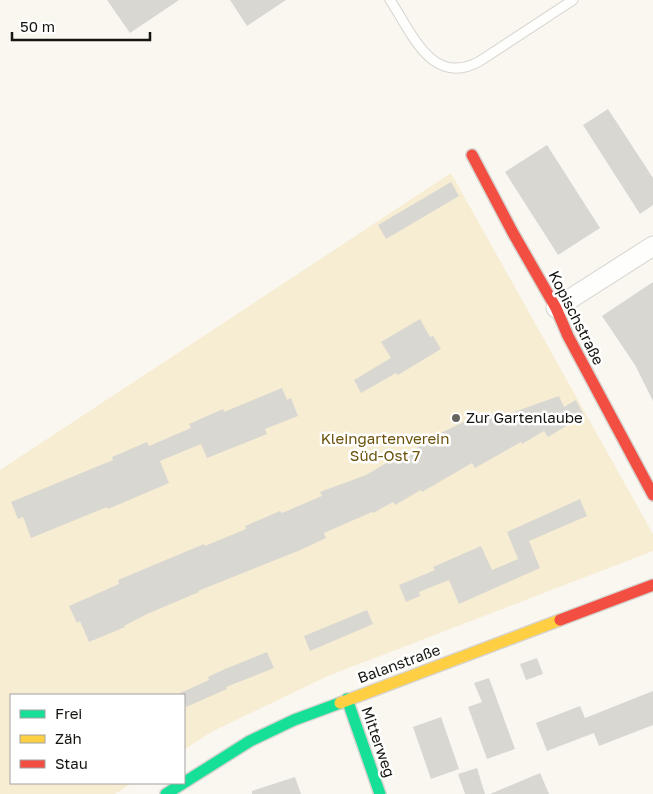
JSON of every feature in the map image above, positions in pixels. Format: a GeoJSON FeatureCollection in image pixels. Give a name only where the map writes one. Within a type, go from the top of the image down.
{"type":"FeatureCollection","features":[{"type":"Feature","properties":{"kind":"street","name":"Kopischstraße"},"geometry":{"type":"LineString","coordinates":[[472,155],[556,308],[568,336],[653,495]]}},
{"type":"Feature","properties":{"kind":"street"},"geometry":{"type":"LineString","coordinates":[[556,308],[653,246]]}},
{"type":"Feature","properties":{"kind":"street","name":"Balanstraße"},"geometry":{"type":"LineString","coordinates":[[185,782],[250,741],[294,720],[653,585]]}},
{"type":"Feature","properties":{"kind":"street","name":"Mitterweg"},"geometry":{"type":"LineString","coordinates":[[347,699],[380,794]]}},
{"type":"Feature","properties":{"kind":"street","name":"Balanstraße"},"geometry":{"type":"LineString","coordinates":[[166,794],[182,784]]}},
{"type":"Feature","properties":{"kind":"lane"},"geometry":{"type":"LineString","coordinates":[[390,0],[428,56],[442,66],[459,69],[480,61],[573,0]]}},
{"type":"Feature","properties":{"kind":"green space","name":"Kleingartenverein Süd-Ost 7"},"geometry":{"type":"Polygon","coordinates":[[[451,173],[653,534],[653,551],[328,676],[211,732],[185,749],[185,694],[10,694],[10,784],[130,784],[115,794],[0,794],[0,470],[451,173]]]}},
{"type":"Feature","properties":{"kind":"building"},"geometry":{"type":"Polygon","coordinates":[[[107,0],[179,0],[130,33],[107,0]]]}},
{"type":"Feature","properties":{"kind":"building"},"geometry":{"type":"Polygon","coordinates":[[[230,0],[286,0],[247,26],[230,0]]]}},
{"type":"Feature","properties":{"kind":"building"},"geometry":{"type":"Polygon","coordinates":[[[608,109],[653,178],[653,205],[640,214],[583,125],[608,109]]]}},
{"type":"Feature","properties":{"kind":"building"},"geometry":{"type":"Polygon","coordinates":[[[547,145],[600,228],[558,255],[505,172],[547,145]]]}},
{"type":"Feature","properties":{"kind":"building"},"geometry":{"type":"Polygon","coordinates":[[[451,182],[459,196],[386,239],[378,225],[451,182]]]}},
{"type":"Feature","properties":{"kind":"building"},"geometry":{"type":"Polygon","coordinates":[[[653,282],[653,401],[635,365],[602,316],[653,282]]]}},
{"type":"Feature","properties":{"kind":"building"},"geometry":{"type":"Polygon","coordinates":[[[420,319],[430,337],[433,336],[441,349],[398,375],[396,373],[361,393],[354,380],[391,358],[381,342],[420,319]]]}},
{"type":"Feature","properties":{"kind":"building"},"geometry":{"type":"Polygon","coordinates":[[[282,388],[287,400],[291,398],[298,416],[265,429],[267,434],[207,458],[201,444],[160,461],[169,483],[108,509],[107,507],[31,538],[23,517],[18,519],[11,502],[113,460],[112,457],[147,442],[149,446],[191,428],[189,424],[223,409],[224,412],[282,388]]]}},
{"type":"Feature","properties":{"kind":"building"},"geometry":{"type":"Polygon","coordinates":[[[559,396],[564,407],[576,400],[584,415],[548,437],[544,431],[475,468],[472,463],[422,492],[421,490],[395,505],[393,502],[373,513],[324,533],[326,538],[198,591],[147,614],[125,627],[89,642],[80,621],[77,623],[69,606],[119,584],[118,580],[204,544],[205,546],[246,529],[245,526],[280,511],[282,513],[322,496],[320,492],[366,475],[388,462],[390,464],[425,443],[424,441],[480,414],[482,419],[494,413],[497,418],[559,396]]]}},
{"type":"Feature","properties":{"kind":"building"},"geometry":{"type":"Polygon","coordinates":[[[580,499],[587,516],[529,541],[540,568],[459,604],[449,580],[419,592],[420,596],[406,602],[399,585],[435,570],[433,567],[481,546],[492,570],[518,559],[507,532],[580,499]]]}},
{"type":"Feature","properties":{"kind":"building"},"geometry":{"type":"Polygon","coordinates":[[[367,610],[373,624],[310,651],[304,636],[367,610]]]}},
{"type":"Feature","properties":{"kind":"building"},"geometry":{"type":"Polygon","coordinates":[[[267,652],[274,668],[226,687],[227,689],[186,707],[185,694],[180,693],[209,680],[208,677],[267,652]]]}},
{"type":"Feature","properties":{"kind":"building"},"geometry":{"type":"Polygon","coordinates":[[[537,658],[543,674],[526,680],[520,664],[537,658]]]}},
{"type":"Feature","properties":{"kind":"building"},"geometry":{"type":"Polygon","coordinates":[[[489,678],[515,749],[487,759],[468,707],[482,702],[474,683],[489,678]]]}},
{"type":"Feature","properties":{"kind":"building"},"geometry":{"type":"Polygon","coordinates":[[[653,691],[653,725],[599,746],[594,733],[547,751],[536,723],[580,706],[585,718],[653,691]]]}},
{"type":"Feature","properties":{"kind":"building"},"geometry":{"type":"Polygon","coordinates":[[[441,717],[459,769],[431,779],[413,727],[441,717]]]}},
{"type":"Feature","properties":{"kind":"building"},"geometry":{"type":"Polygon","coordinates":[[[477,768],[485,794],[465,794],[458,774],[477,768]]]}},
{"type":"Feature","properties":{"kind":"building"},"geometry":{"type":"Polygon","coordinates":[[[540,773],[549,794],[490,794],[540,773]]]}},
{"type":"Feature","properties":{"kind":"building"},"geometry":{"type":"Polygon","coordinates":[[[295,777],[301,794],[252,794],[252,791],[295,777]]]}},
{"type":"Feature","properties":{"kind":"traffic: fast"},"geometry":{"type":"LineString","coordinates":[[347,699],[380,794]]}},
{"type":"Feature","properties":{"kind":"traffic: fast"},"geometry":{"type":"LineString","coordinates":[[185,782],[250,741],[294,720],[340,703]]}},
{"type":"Feature","properties":{"kind":"traffic: fast"},"geometry":{"type":"LineString","coordinates":[[166,794],[182,784]]}},
{"type":"Feature","properties":{"kind":"traffic: slow"},"geometry":{"type":"LineString","coordinates":[[340,703],[560,620]]}},
{"type":"Feature","properties":{"kind":"traffic: jam"},"geometry":{"type":"LineString","coordinates":[[472,155],[513,233],[556,308],[568,336],[653,495]]}},
{"type":"Feature","properties":{"kind":"traffic: jam"},"geometry":{"type":"LineString","coordinates":[[560,620],[653,585]]}},
{"type":"Feature","properties":{"kind":"place","name":"Zur Gartenlaube"},"geometry":{"type":"Point","coordinates":[456,418]}}]}
